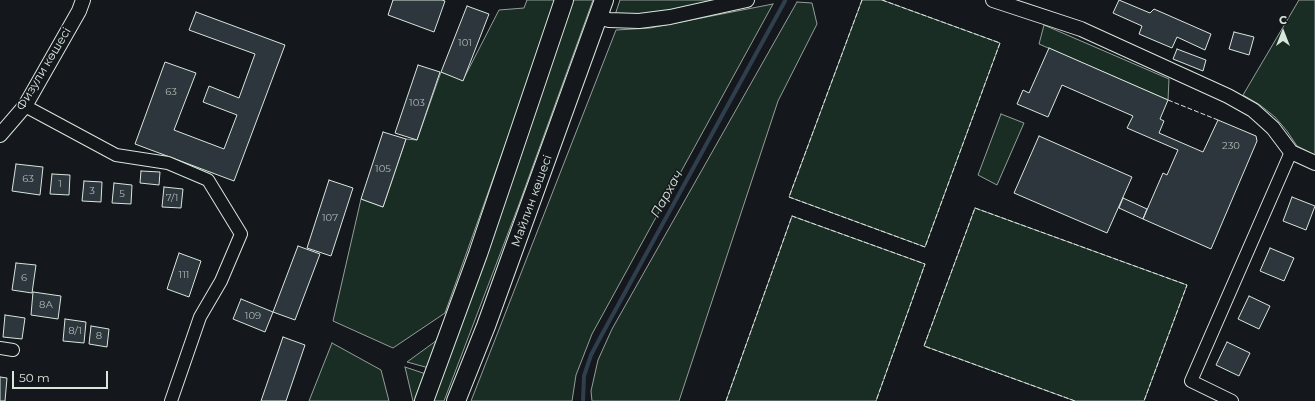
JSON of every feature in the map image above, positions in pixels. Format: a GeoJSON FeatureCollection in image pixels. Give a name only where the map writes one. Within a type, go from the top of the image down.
{"type":"FeatureCollection","features":[{"type":"Feature","properties":{"kind":"main road"},"geometry":{"type":"LineString","coordinates":[[424,401],[478,254],[564,0]]}},
{"type":"Feature","properties":{"kind":"main road","name":"Майлин көшесі"},"geometry":{"type":"LineString","coordinates":[[456,401],[486,326],[604,0]]}},
{"type":"Feature","properties":{"kind":"street","name":"Физули көшесі"},"geometry":{"type":"LineString","coordinates":[[0,135],[25,106],[79,11],[83,0]]}},
{"type":"Feature","properties":{"kind":"street"},"geometry":{"type":"LineString","coordinates":[[597,17],[609,20],[639,21],[670,17],[747,0]]}},
{"type":"Feature","properties":{"kind":"street"},"geometry":{"type":"LineString","coordinates":[[993,0],[1081,29],[1228,96],[1253,110],[1273,128],[1291,152],[1315,163]]}},
{"type":"Feature","properties":{"kind":"street"},"geometry":{"type":"LineString","coordinates":[[25,106],[116,155],[168,163],[208,180],[241,234],[221,282],[200,317],[171,401]]}},
{"type":"Feature","properties":{"kind":"street"},"geometry":{"type":"LineString","coordinates":[[1232,401],[1191,381],[1291,152]]}},
{"type":"Feature","properties":{"kind":"street"},"geometry":{"type":"LineString","coordinates":[[0,348],[13,350]]}},
{"type":"Feature","properties":{"kind":"green space"},"geometry":{"type":"Polygon","coordinates":[[[527,0],[557,0],[445,313],[393,348],[333,321],[361,199],[383,207],[406,139],[417,140],[441,72],[463,80],[499,10],[524,8],[527,0]]]}},
{"type":"Feature","properties":{"kind":"green space"},"geometry":{"type":"Polygon","coordinates":[[[570,0],[593,0],[518,207],[444,401],[429,401],[570,0]]]}},
{"type":"Feature","properties":{"kind":"green space"},"geometry":{"type":"Polygon","coordinates":[[[620,0],[711,0],[712,5],[669,14],[615,15],[620,0]]]}},
{"type":"Feature","properties":{"kind":"green space"},"geometry":{"type":"Polygon","coordinates":[[[862,0],[882,0],[1000,43],[925,247],[789,197],[862,0]]]}},
{"type":"Feature","properties":{"kind":"green space"},"geometry":{"type":"Polygon","coordinates":[[[1299,0],[1315,0],[1315,155],[1297,146],[1275,117],[1260,105],[1243,95],[1299,0]]]}},
{"type":"Feature","properties":{"kind":"green space"},"geometry":{"type":"Polygon","coordinates":[[[797,2],[812,3],[817,24],[778,101],[679,401],[592,401],[591,391],[598,360],[612,329],[797,2]]]}},
{"type":"Feature","properties":{"kind":"green space"},"geometry":{"type":"Polygon","coordinates":[[[773,4],[592,334],[576,375],[572,401],[471,401],[616,30],[650,28],[773,4]]]}},
{"type":"Feature","properties":{"kind":"green space"},"geometry":{"type":"Polygon","coordinates":[[[1044,25],[1169,79],[1168,100],[1039,44],[1044,25]]]}},
{"type":"Feature","properties":{"kind":"green space"},"geometry":{"type":"Polygon","coordinates":[[[1001,114],[1024,123],[997,185],[978,175],[1001,114]]]}},
{"type":"Feature","properties":{"kind":"green space"},"geometry":{"type":"Polygon","coordinates":[[[975,208],[1187,285],[1144,401],[1075,401],[924,346],[975,208]]]}},
{"type":"Feature","properties":{"kind":"green space"},"geometry":{"type":"Polygon","coordinates":[[[792,216],[925,264],[876,401],[726,401],[792,216]]]}},
{"type":"Feature","properties":{"kind":"green space"},"geometry":{"type":"Polygon","coordinates":[[[440,338],[429,368],[407,362],[440,338]]]}},
{"type":"Feature","properties":{"kind":"green space"},"geometry":{"type":"Polygon","coordinates":[[[332,343],[381,370],[389,401],[309,401],[332,343]]]}},
{"type":"Feature","properties":{"kind":"green space"},"geometry":{"type":"Polygon","coordinates":[[[405,367],[429,375],[418,401],[413,401],[405,367]]]}},
{"type":"Feature","properties":{"kind":"building"},"geometry":{"type":"Polygon","coordinates":[[[393,0],[445,1],[434,32],[388,15],[393,0]]]}},
{"type":"Feature","properties":{"kind":"building"},"geometry":{"type":"Polygon","coordinates":[[[1119,0],[1150,13],[1154,9],[1211,34],[1205,50],[1177,37],[1172,48],[1139,34],[1142,26],[1113,13],[1119,0]]]}},
{"type":"Feature","properties":{"kind":"building"},"geometry":{"type":"Polygon","coordinates":[[[467,6],[489,14],[463,81],[441,72],[467,6]]]}},
{"type":"Feature","properties":{"kind":"building"},"geometry":{"type":"Polygon","coordinates":[[[196,12],[285,45],[234,181],[135,144],[165,62],[196,73],[174,130],[224,149],[237,115],[203,102],[209,86],[239,98],[255,54],[189,30],[196,12]]]}},
{"type":"Feature","properties":{"kind":"building"},"geometry":{"type":"Polygon","coordinates":[[[1234,32],[1254,37],[1249,55],[1229,49],[1234,32]]]}},
{"type":"Feature","properties":{"kind":"building"},"geometry":{"type":"Polygon","coordinates":[[[1049,48],[1168,100],[1160,119],[1164,121],[1159,133],[1203,152],[1218,120],[1256,136],[1257,141],[1211,249],[1143,219],[1163,173],[1167,175],[1178,150],[1127,128],[1133,116],[1062,85],[1048,117],[1017,104],[1023,90],[1029,93],[1049,48]]]}},
{"type":"Feature","properties":{"kind":"building"},"geometry":{"type":"Polygon","coordinates":[[[1177,49],[1206,60],[1203,71],[1173,59],[1177,49]]]}},
{"type":"Feature","properties":{"kind":"building"},"geometry":{"type":"Polygon","coordinates":[[[418,65],[440,72],[417,140],[395,133],[418,65]]]}},
{"type":"Feature","properties":{"kind":"building"},"geometry":{"type":"Polygon","coordinates":[[[383,132],[406,139],[383,207],[361,199],[383,132]]]}},
{"type":"Feature","properties":{"kind":"building"},"geometry":{"type":"Polygon","coordinates":[[[1039,136],[1132,177],[1107,233],[1014,193],[1039,136]]]}},
{"type":"Feature","properties":{"kind":"building"},"geometry":{"type":"Polygon","coordinates":[[[16,164],[43,167],[40,195],[12,191],[16,164]]]}},
{"type":"Feature","properties":{"kind":"building"},"geometry":{"type":"Polygon","coordinates":[[[141,171],[160,172],[159,185],[140,183],[141,171]]]}},
{"type":"Feature","properties":{"kind":"building"},"geometry":{"type":"Polygon","coordinates":[[[52,174],[70,175],[69,195],[50,194],[52,174]]]}},
{"type":"Feature","properties":{"kind":"building"},"geometry":{"type":"Polygon","coordinates":[[[329,180],[353,188],[331,256],[307,248],[329,180]]]}},
{"type":"Feature","properties":{"kind":"building"},"geometry":{"type":"Polygon","coordinates":[[[84,181],[102,182],[101,202],[82,201],[84,181]]]}},
{"type":"Feature","properties":{"kind":"building"},"geometry":{"type":"Polygon","coordinates":[[[114,183],[132,185],[131,204],[112,203],[114,183]]]}},
{"type":"Feature","properties":{"kind":"building"},"geometry":{"type":"Polygon","coordinates":[[[164,187],[183,189],[181,208],[162,207],[164,187]]]}},
{"type":"Feature","properties":{"kind":"building"},"geometry":{"type":"Polygon","coordinates":[[[1292,197],[1315,206],[1306,230],[1283,221],[1292,197]]]}},
{"type":"Feature","properties":{"kind":"building"},"geometry":{"type":"Polygon","coordinates":[[[1123,198],[1147,209],[1143,219],[1119,208],[1123,198]]]}},
{"type":"Feature","properties":{"kind":"building"},"geometry":{"type":"Polygon","coordinates":[[[298,246],[320,254],[295,320],[273,312],[298,246]]]}},
{"type":"Feature","properties":{"kind":"building"},"geometry":{"type":"Polygon","coordinates":[[[1270,248],[1294,258],[1284,281],[1260,271],[1270,248]]]}},
{"type":"Feature","properties":{"kind":"building"},"geometry":{"type":"Polygon","coordinates":[[[179,253],[201,261],[189,297],[167,289],[179,253]]]}},
{"type":"Feature","properties":{"kind":"building"},"geometry":{"type":"Polygon","coordinates":[[[16,263],[36,265],[32,293],[12,290],[16,263]]]}},
{"type":"Feature","properties":{"kind":"building"},"geometry":{"type":"Polygon","coordinates":[[[33,292],[61,296],[58,319],[31,315],[33,292]]]}},
{"type":"Feature","properties":{"kind":"building"},"geometry":{"type":"Polygon","coordinates":[[[1249,296],[1270,306],[1259,329],[1238,319],[1249,296]]]}},
{"type":"Feature","properties":{"kind":"building"},"geometry":{"type":"Polygon","coordinates":[[[241,299],[273,312],[265,332],[233,319],[241,299]]]}},
{"type":"Feature","properties":{"kind":"building"},"geometry":{"type":"Polygon","coordinates":[[[5,315],[25,318],[22,339],[3,337],[5,315]]]}},
{"type":"Feature","properties":{"kind":"building"},"geometry":{"type":"Polygon","coordinates":[[[65,319],[86,322],[84,343],[63,341],[65,319]]]}},
{"type":"Feature","properties":{"kind":"building"},"geometry":{"type":"Polygon","coordinates":[[[91,326],[109,329],[107,347],[89,344],[91,326]]]}},
{"type":"Feature","properties":{"kind":"building"},"geometry":{"type":"Polygon","coordinates":[[[283,337],[305,345],[286,401],[261,401],[283,337]]]}},
{"type":"Feature","properties":{"kind":"building"},"geometry":{"type":"Polygon","coordinates":[[[1227,342],[1250,353],[1239,376],[1216,365],[1227,342]]]}},
{"type":"Feature","properties":{"kind":"building"},"geometry":{"type":"Polygon","coordinates":[[[0,377],[7,378],[5,401],[0,401],[0,377]]]}},
{"type":"Feature","properties":{"kind":"waterway","name":"Пархач"},"geometry":{"type":"LineString","coordinates":[[583,401],[584,376],[591,355],[785,1]]}},
{"type":"Feature","properties":{"kind":"fence"},"geometry":{"type":"LineString","coordinates":[[862,0],[789,197],[925,247],[1000,43],[882,0]]}},
{"type":"Feature","properties":{"kind":"fence"},"geometry":{"type":"LineString","coordinates":[[1168,100],[1218,120]]}},
{"type":"Feature","properties":{"kind":"fence"},"geometry":{"type":"LineString","coordinates":[[1075,401],[924,346],[975,208],[1187,285],[1144,401]]}},
{"type":"Feature","properties":{"kind":"fence"},"geometry":{"type":"LineString","coordinates":[[726,401],[792,216],[925,264],[876,401]]}}]}
